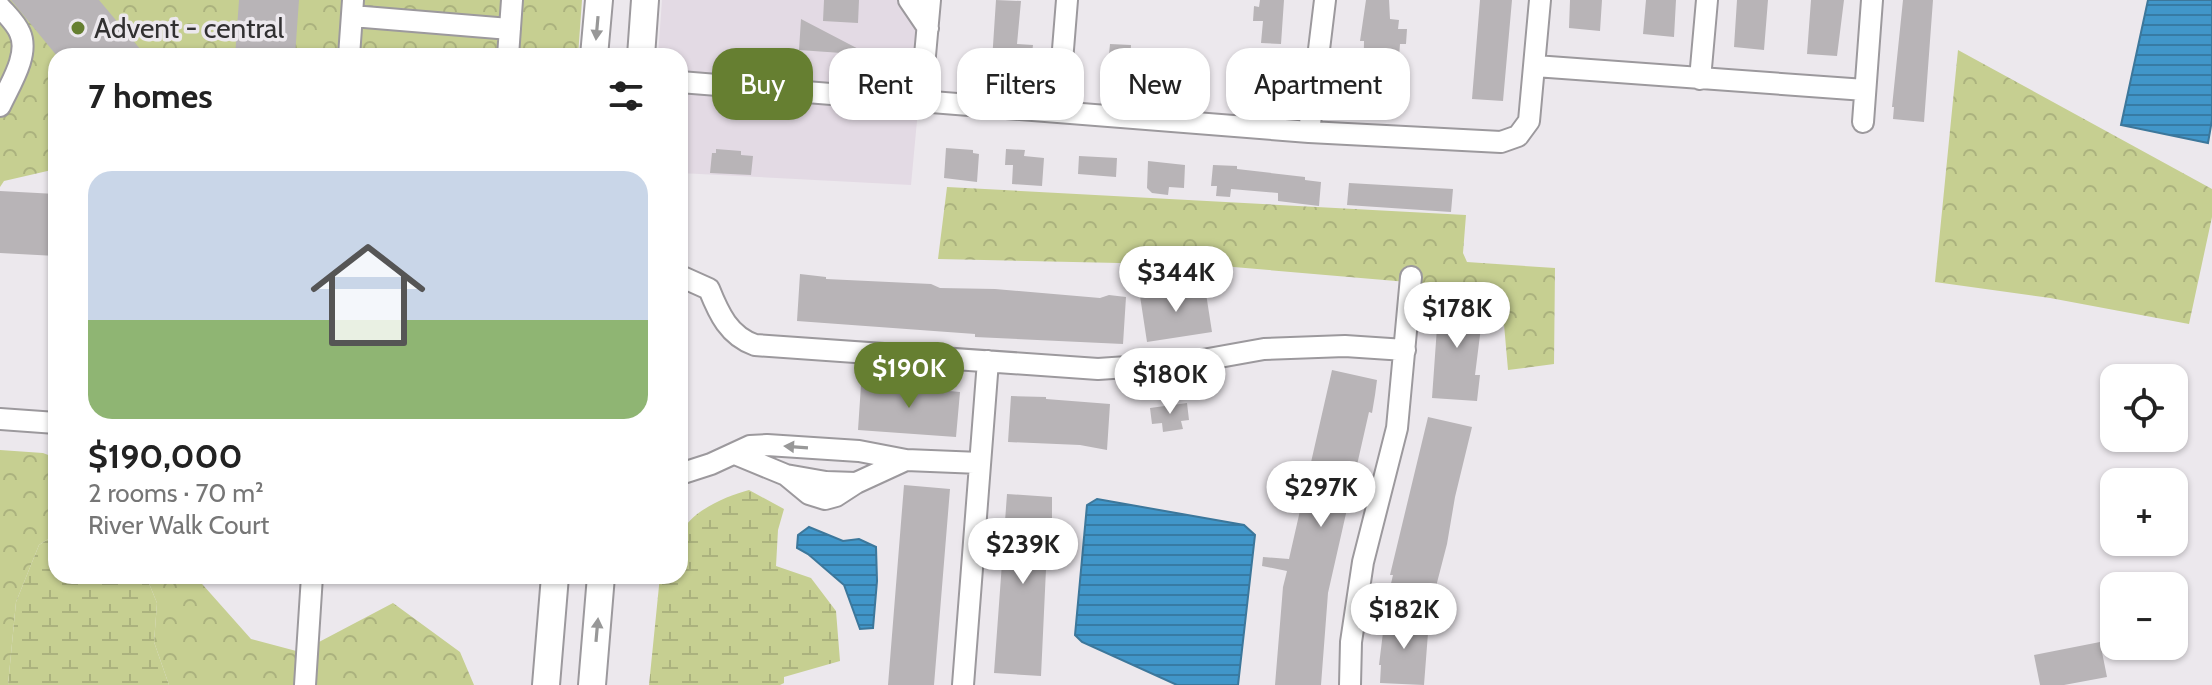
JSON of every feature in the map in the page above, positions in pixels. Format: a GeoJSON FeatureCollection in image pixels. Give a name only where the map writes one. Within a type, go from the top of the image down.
{"type":"FeatureCollection","features":[{"type":"Feature","properties":{"kind":"main road"},"geometry":{"type":"LineString","coordinates":[[595,48],[599,0]]}},
{"type":"Feature","properties":{"kind":"main road"},"geometry":{"type":"LineString","coordinates":[[642,48],[645,0]]}},
{"type":"Feature","properties":{"kind":"main road"},"geometry":{"type":"LineString","coordinates":[[546,685],[554,584]]}},
{"type":"Feature","properties":{"kind":"main road"},"geometry":{"type":"LineString","coordinates":[[592,685],[600,584]]}},
{"type":"Feature","properties":{"kind":"street"},"geometry":{"type":"LineString","coordinates":[[509,48],[512,0]]}},
{"type":"Feature","properties":{"kind":"street"},"geometry":{"type":"LineString","coordinates":[[909,0],[928,28]]}},
{"type":"Feature","properties":{"kind":"street"},"geometry":{"type":"LineString","coordinates":[[926,48],[930,0]]}},
{"type":"Feature","properties":{"kind":"street"},"geometry":{"type":"LineString","coordinates":[[1063,48],[1067,0]]}},
{"type":"Feature","properties":{"kind":"street"},"geometry":{"type":"LineString","coordinates":[[1309,132],[1325,0]]}},
{"type":"Feature","properties":{"kind":"street"},"geometry":{"type":"LineString","coordinates":[[1084,113],[1309,132],[1501,142],[1518,136],[1529,121],[1540,0]]}},
{"type":"Feature","properties":{"kind":"street"},"geometry":{"type":"LineString","coordinates":[[1700,79],[1707,0]]}},
{"type":"Feature","properties":{"kind":"street"},"geometry":{"type":"LineString","coordinates":[[1863,122],[1872,0]]}},
{"type":"Feature","properties":{"kind":"street"},"geometry":{"type":"LineString","coordinates":[[0,7],[19,29],[24,43],[0,106]]}},
{"type":"Feature","properties":{"kind":"street"},"geometry":{"type":"LineString","coordinates":[[350,48],[352,8],[510,29]]}},
{"type":"Feature","properties":{"kind":"street"},"geometry":{"type":"LineString","coordinates":[[1535,66],[1865,90]]}},
{"type":"Feature","properties":{"kind":"street"},"geometry":{"type":"LineString","coordinates":[[688,83],[829,93]]}},
{"type":"Feature","properties":{"kind":"street"},"geometry":{"type":"LineString","coordinates":[[1350,685],[1351,642],[1363,562],[1397,428],[1411,277]]}},
{"type":"Feature","properties":{"kind":"street"},"geometry":{"type":"LineString","coordinates":[[688,280],[709,289],[717,309],[739,340],[755,345],[1098,369],[1186,363],[1264,349],[1345,346],[1405,350]]}},
{"type":"Feature","properties":{"kind":"street"},"geometry":{"type":"LineString","coordinates":[[963,685],[988,361]]}},
{"type":"Feature","properties":{"kind":"street"},"geometry":{"type":"LineString","coordinates":[[0,419],[48,422]]}},
{"type":"Feature","properties":{"kind":"street"},"geometry":{"type":"LineString","coordinates":[[688,471],[750,446],[767,445],[838,450],[906,460],[980,463]]}},
{"type":"Feature","properties":{"kind":"street"},"geometry":{"type":"LineString","coordinates":[[838,450],[848,483]]}},
{"type":"Feature","properties":{"kind":"street"},"geometry":{"type":"LineString","coordinates":[[735,454],[786,475],[816,498],[836,496],[848,483],[906,460]]}},
{"type":"Feature","properties":{"kind":"street"},"geometry":{"type":"LineString","coordinates":[[305,685],[311,584]]}},
{"type":"Feature","properties":{"kind":"shaded area"},"geometry":{"type":"Polygon","coordinates":[[[662,0],[928,0],[924,48],[829,48],[829,83],[813,82],[813,48],[712,48],[712,74],[688,72],[688,48],[659,48],[662,0]]]}},
{"type":"Feature","properties":{"kind":"shaded area"},"geometry":{"type":"Polygon","coordinates":[[[688,93],[712,94],[712,120],[813,120],[813,102],[829,103],[829,120],[917,120],[911,185],[688,173],[688,93]]]}},
{"type":"Feature","properties":{"kind":"green space"},"geometry":{"type":"Polygon","coordinates":[[[0,0],[582,0],[579,48],[48,48],[48,171],[4,181],[0,187],[0,0]]]}},
{"type":"Feature","properties":{"kind":"green space"},"geometry":{"type":"Polygon","coordinates":[[[1958,50],[2212,189],[2212,217],[2189,324],[2050,298],[1935,282],[1958,50]]]}},
{"type":"Feature","properties":{"kind":"green space"},"geometry":{"type":"Polygon","coordinates":[[[947,187],[1466,215],[1463,253],[1467,262],[1555,268],[1554,364],[1508,370],[1501,290],[1210,265],[938,259],[947,187]]]}},
{"type":"Feature","properties":{"kind":"green space"},"geometry":{"type":"Polygon","coordinates":[[[0,450],[43,453],[48,455],[48,539],[39,545],[16,602],[8,685],[0,685],[0,450]]]}},
{"type":"Feature","properties":{"kind":"green space"},"geometry":{"type":"Polygon","coordinates":[[[749,490],[784,509],[778,530],[776,566],[811,578],[836,611],[840,661],[784,677],[784,683],[780,685],[649,685],[659,584],[688,584],[688,523],[720,501],[749,490]]]}},
{"type":"Feature","properties":{"kind":"green space"},"geometry":{"type":"Polygon","coordinates":[[[48,539],[48,584],[149,584],[157,603],[154,642],[169,685],[8,685],[16,602],[39,545],[48,539]]]}},
{"type":"Feature","properties":{"kind":"green space"},"geometry":{"type":"Polygon","coordinates":[[[149,584],[202,584],[251,639],[300,652],[393,603],[460,652],[474,685],[169,685],[154,642],[157,603],[149,584]]]}},
{"type":"Feature","properties":{"kind":"water"},"geometry":{"type":"Polygon","coordinates":[[[2148,0],[2212,0],[2212,120],[2208,143],[2121,125],[2148,0]]]}},
{"type":"Feature","properties":{"kind":"water"},"geometry":{"type":"Polygon","coordinates":[[[1097,499],[1244,525],[1255,535],[1238,685],[1177,685],[1082,642],[1075,635],[1087,505],[1097,499]]]}},
{"type":"Feature","properties":{"kind":"water"},"geometry":{"type":"Polygon","coordinates":[[[809,527],[843,541],[859,539],[876,547],[873,628],[860,629],[844,585],[797,548],[798,535],[809,527]]]}},
{"type":"Feature","properties":{"kind":"building","name":"Advent - central"},"geometry":{"type":"Polygon","coordinates":[[[11,0],[99,0],[139,48],[50,48],[11,0]]]}},
{"type":"Feature","properties":{"kind":"building"},"geometry":{"type":"Polygon","coordinates":[[[239,0],[299,0],[296,48],[236,48],[239,0]]]}},
{"type":"Feature","properties":{"kind":"building"},"geometry":{"type":"Polygon","coordinates":[[[824,0],[859,0],[858,23],[823,21],[824,0]]]}},
{"type":"Feature","properties":{"kind":"building"},"geometry":{"type":"Polygon","coordinates":[[[996,0],[1021,1],[1017,44],[1033,45],[1033,48],[993,48],[996,0]]]}},
{"type":"Feature","properties":{"kind":"building"},"geometry":{"type":"Polygon","coordinates":[[[1260,0],[1284,0],[1281,44],[1261,43],[1263,21],[1253,21],[1254,6],[1259,7],[1260,0]]]}},
{"type":"Feature","properties":{"kind":"building"},"geometry":{"type":"Polygon","coordinates":[[[1366,0],[1389,0],[1390,19],[1399,20],[1398,29],[1407,29],[1406,44],[1400,44],[1400,48],[1364,48],[1364,41],[1360,41],[1366,0]]]}},
{"type":"Feature","properties":{"kind":"building"},"geometry":{"type":"Polygon","coordinates":[[[1480,0],[1512,0],[1503,101],[1472,99],[1480,0]]]}},
{"type":"Feature","properties":{"kind":"building"},"geometry":{"type":"Polygon","coordinates":[[[1570,0],[1602,0],[1600,31],[1569,28],[1570,0]]]}},
{"type":"Feature","properties":{"kind":"building"},"geometry":{"type":"Polygon","coordinates":[[[1646,0],[1676,0],[1674,37],[1643,34],[1646,0]]]}},
{"type":"Feature","properties":{"kind":"building"},"geometry":{"type":"Polygon","coordinates":[[[1737,0],[1768,0],[1764,50],[1734,47],[1737,0]]]}},
{"type":"Feature","properties":{"kind":"building"},"geometry":{"type":"Polygon","coordinates":[[[1811,0],[1844,0],[1837,56],[1807,54],[1811,0]]]}},
{"type":"Feature","properties":{"kind":"building"},"geometry":{"type":"Polygon","coordinates":[[[1903,0],[1933,0],[1924,122],[1893,119],[1903,0]]]}},
{"type":"Feature","properties":{"kind":"building"},"geometry":{"type":"Polygon","coordinates":[[[801,19],[857,48],[829,48],[829,52],[799,48],[801,19]]]}},
{"type":"Feature","properties":{"kind":"building"},"geometry":{"type":"Polygon","coordinates":[[[1110,44],[1131,45],[1131,48],[1110,48],[1110,44]]]}},
{"type":"Feature","properties":{"kind":"building"},"geometry":{"type":"Polygon","coordinates":[[[946,148],[973,150],[973,153],[979,154],[977,182],[944,178],[946,148]]]}},
{"type":"Feature","properties":{"kind":"building"},"geometry":{"type":"Polygon","coordinates":[[[716,149],[741,151],[741,155],[753,156],[751,175],[710,173],[712,153],[716,153],[716,149]]]}},
{"type":"Feature","properties":{"kind":"building"},"geometry":{"type":"Polygon","coordinates":[[[1006,149],[1025,150],[1024,156],[1044,158],[1042,186],[1012,184],[1013,165],[1005,165],[1006,149]]]}},
{"type":"Feature","properties":{"kind":"building"},"geometry":{"type":"Polygon","coordinates":[[[1079,156],[1117,158],[1116,177],[1078,174],[1079,156]]]}},
{"type":"Feature","properties":{"kind":"building"},"geometry":{"type":"Polygon","coordinates":[[[1148,161],[1185,165],[1184,188],[1169,187],[1168,195],[1152,193],[1147,188],[1148,161]]]}},
{"type":"Feature","properties":{"kind":"building"},"geometry":{"type":"Polygon","coordinates":[[[1213,165],[1237,166],[1237,169],[1305,177],[1305,180],[1321,182],[1319,206],[1278,201],[1278,193],[1231,189],[1230,197],[1216,196],[1217,186],[1211,186],[1213,165]]]}},
{"type":"Feature","properties":{"kind":"building"},"geometry":{"type":"Polygon","coordinates":[[[1349,183],[1453,189],[1451,212],[1347,205],[1349,183]]]}},
{"type":"Feature","properties":{"kind":"building"},"geometry":{"type":"Polygon","coordinates":[[[0,191],[48,194],[48,256],[0,253],[0,191]]]}},
{"type":"Feature","properties":{"kind":"building"},"geometry":{"type":"Polygon","coordinates":[[[800,274],[826,279],[931,284],[940,288],[1126,297],[1123,344],[975,337],[975,334],[797,321],[800,274]]]}},
{"type":"Feature","properties":{"kind":"building"},"geometry":{"type":"Polygon","coordinates":[[[1205,287],[1212,332],[1147,342],[1140,296],[1205,287]]]}},
{"type":"Feature","properties":{"kind":"building"},"geometry":{"type":"Polygon","coordinates":[[[1439,299],[1484,303],[1475,375],[1480,375],[1477,401],[1432,398],[1439,299]]]}},
{"type":"Feature","properties":{"kind":"building"},"geometry":{"type":"Polygon","coordinates":[[[1332,370],[1377,380],[1372,413],[1369,412],[1328,593],[1321,685],[1275,685],[1287,571],[1262,566],[1263,557],[1289,559],[1332,370]]]}},
{"type":"Feature","properties":{"kind":"building"},"geometry":{"type":"Polygon","coordinates":[[[861,385],[960,392],[956,437],[858,430],[861,385]]]}},
{"type":"Feature","properties":{"kind":"building"},"geometry":{"type":"Polygon","coordinates":[[[1011,396],[1110,404],[1107,450],[1080,445],[1008,442],[1011,396]]]}},
{"type":"Feature","properties":{"kind":"building"},"geometry":{"type":"Polygon","coordinates":[[[1187,403],[1189,420],[1181,421],[1183,429],[1163,432],[1162,423],[1152,424],[1150,408],[1187,403]]]}},
{"type":"Feature","properties":{"kind":"building"},"geometry":{"type":"Polygon","coordinates":[[[1428,417],[1472,427],[1432,602],[1389,592],[1393,575],[1390,575],[1428,417]]]}},
{"type":"Feature","properties":{"kind":"building"},"geometry":{"type":"Polygon","coordinates":[[[904,485],[950,489],[934,685],[888,685],[904,485]]]}},
{"type":"Feature","properties":{"kind":"building"},"geometry":{"type":"Polygon","coordinates":[[[1007,494],[1052,497],[1041,676],[994,673],[1007,494]]]}},
{"type":"Feature","properties":{"kind":"building"},"geometry":{"type":"Polygon","coordinates":[[[1385,616],[1429,620],[1424,685],[1380,683],[1385,616]]]}},
{"type":"Feature","properties":{"kind":"building"},"geometry":{"type":"Polygon","coordinates":[[[2100,642],[2100,660],[2104,660],[2107,677],[2064,685],[2040,685],[2034,655],[2100,642]]]}},
{"type":"Feature","properties":{"kind":"place","name":"Advent - central"},"geometry":{"type":"Point","coordinates":[78,28]}}]}
